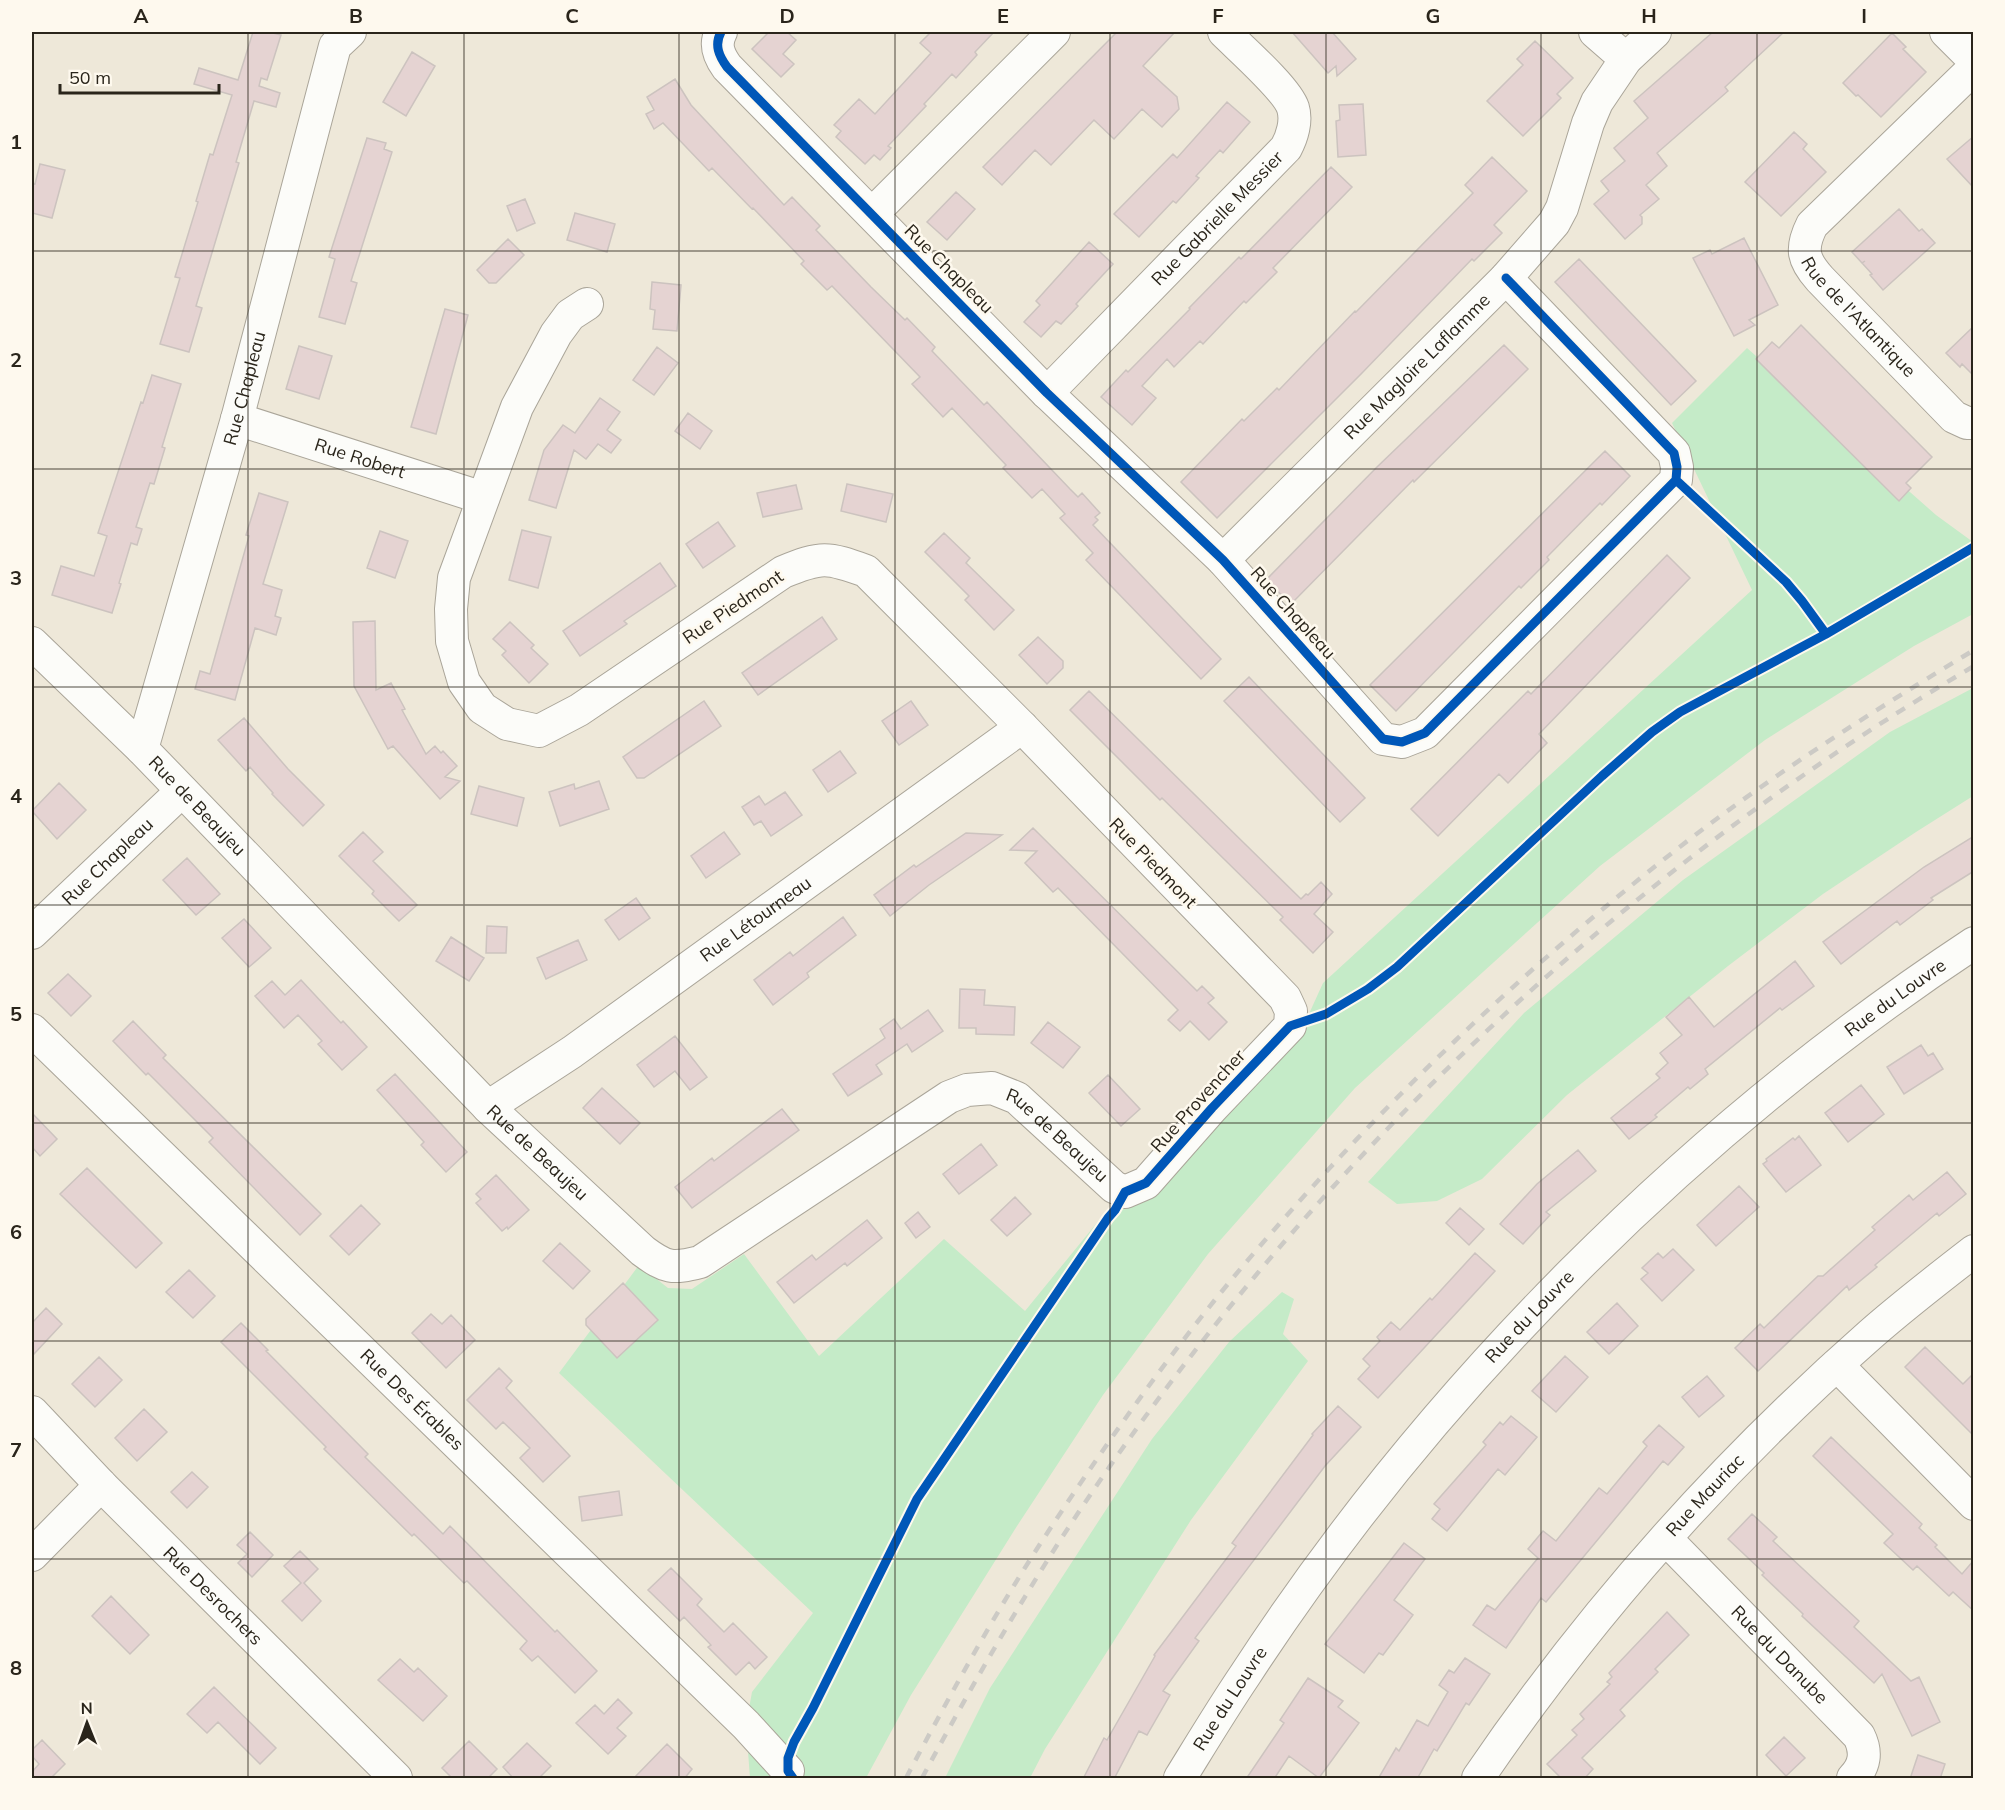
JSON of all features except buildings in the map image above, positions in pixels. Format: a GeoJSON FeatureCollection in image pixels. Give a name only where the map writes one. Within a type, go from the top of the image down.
{"type":"FeatureCollection","features":[{"type":"Feature","properties":{"kind":"street","name":"Rue Chapleau"},"geometry":{"type":"LineString","coordinates":[[142,749],[237,418],[335,46],[350,32]]}},
{"type":"Feature","properties":{"kind":"street","name":"Rue Chapleau"},"geometry":{"type":"LineString","coordinates":[[721,32],[718,38],[718,55],[727,67],[1047,393],[1223,560],[1383,739],[1402,742],[1425,732],[1676,480],[1677,467],[1674,453],[1506,278]]}},
{"type":"Feature","properties":{"kind":"street"},"geometry":{"type":"LineString","coordinates":[[872,214],[1054,32]]}},
{"type":"Feature","properties":{"kind":"street","name":"Rue Gabrielle Messier"},"geometry":{"type":"LineString","coordinates":[[1047,393],[1286,148],[1292,138],[1294,109],[1287,95],[1224,32]]}},
{"type":"Feature","properties":{"kind":"street"},"geometry":{"type":"LineString","coordinates":[[1595,32],[1626,59]]}},
{"type":"Feature","properties":{"kind":"street","name":"Rue Magloire Laflamme"},"geometry":{"type":"LineString","coordinates":[[1223,560],[1506,278],[1554,223],[1562,208],[1588,123],[1597,102],[1626,59],[1654,32]]}},
{"type":"Feature","properties":{"kind":"street"},"geometry":{"type":"LineString","coordinates":[[1946,32],[1974,60]]}},
{"type":"Feature","properties":{"kind":"street","name":"Rue de l'Atlantique"},"geometry":{"type":"LineString","coordinates":[[1974,68],[1812,225],[1805,238],[1805,248],[1807,265],[1829,288],[1954,417],[1967,423],[1974,423]]}},
{"type":"Feature","properties":{"kind":"street","name":"Rue Piedmont"},"geometry":{"type":"LineString","coordinates":[[587,304],[570,315],[556,334],[516,407],[454,578],[451,609],[452,641],[464,682],[482,708],[507,724],[539,731],[579,710],[783,572],[812,560],[835,560],[866,570],[1285,998],[1291,1011],[1290,1026]]}},
{"type":"Feature","properties":{"kind":"street","name":"Rue Robert"},"geometry":{"type":"LineString","coordinates":[[237,418],[483,498]]}},
{"type":"Feature","properties":{"kind":"street","name":"Rue de Beaujeu"},"geometry":{"type":"LineString","coordinates":[[32,643],[142,749],[488,1107],[643,1251],[661,1264],[679,1268],[700,1262],[949,1097],[967,1090],[992,1088],[1017,1098],[1114,1187],[1125,1192]]}},
{"type":"Feature","properties":{"kind":"street","name":"Rue Létourneau"},"geometry":{"type":"LineString","coordinates":[[488,1107],[572,1052],[1022,727]]}},
{"type":"Feature","properties":{"kind":"street","name":"Rue Chapleau"},"geometry":{"type":"LineString","coordinates":[[32,933],[183,791]]}},
{"type":"Feature","properties":{"kind":"street","name":"Rue du Louvre"},"geometry":{"type":"LineString","coordinates":[[1180,1779],[1245,1673],[1324,1563],[1427,1432],[1525,1322],[1642,1206],[1745,1114],[1840,1037],[1974,943]]}},
{"type":"Feature","properties":{"kind":"street","name":"Rue Provencher"},"geometry":{"type":"LineString","coordinates":[[1125,1192],[1146,1183],[1212,1108],[1290,1026]]}},
{"type":"Feature","properties":{"kind":"street","name":"Rue Des Érables"},"geometry":{"type":"LineString","coordinates":[[32,1030],[746,1725],[788,1771]]}},
{"type":"Feature","properties":{"kind":"street","name":"Rue Mauriac"},"geometry":{"type":"LineString","coordinates":[[1478,1779],[1591,1625],[1666,1539],[1756,1443],[1872,1334],[1974,1251]]}},
{"type":"Feature","properties":{"kind":"street"},"geometry":{"type":"LineString","coordinates":[[1837,1365],[1974,1504]]}},
{"type":"Feature","properties":{"kind":"street","name":"Rue Desrochers"},"geometry":{"type":"LineString","coordinates":[[32,1412],[101,1485],[396,1779]]}},
{"type":"Feature","properties":{"kind":"street"},"geometry":{"type":"LineString","coordinates":[[32,1555],[101,1485]]}},
{"type":"Feature","properties":{"kind":"street","name":"Rue du Danube"},"geometry":{"type":"LineString","coordinates":[[1666,1539],[1859,1736],[1864,1748],[1864,1760],[1853,1779]]}},
{"type":"Feature","properties":{"kind":"green space"},"geometry":{"type":"Polygon","coordinates":[[[1747,348],[1936,515],[1973,542],[1973,614],[1914,646],[1765,740],[1600,866],[1355,1088],[1208,1254],[1103,1395],[1017,1526],[911,1695],[866,1778],[750,1778],[746,1725],[752,1692],[813,1613],[559,1373],[639,1265],[668,1288],[692,1289],[744,1254],[819,1356],[944,1239],[1025,1311],[1113,1203],[1303,1027],[1323,983],[1752,590],[1672,423],[1747,348]]]}},
{"type":"Feature","properties":{"kind":"green space"},"geometry":{"type":"Polygon","coordinates":[[[1973,688],[1973,796],[1823,894],[1728,966],[1567,1095],[1482,1179],[1437,1201],[1397,1204],[1368,1182],[1524,1013],[1683,880],[1890,732],[1973,688]]]}},
{"type":"Feature","properties":{"kind":"green space"},"geometry":{"type":"Polygon","coordinates":[[[1282,1292],[1294,1299],[1283,1334],[1308,1361],[1191,1520],[1045,1749],[1030,1778],[945,1778],[990,1688],[1152,1439],[1229,1342],[1282,1292]]]}},
{"type":"Feature","properties":{"kind":"railway"},"geometry":{"type":"LineString","coordinates":[[906,1778],[1007,1597],[1069,1500],[1121,1425],[1202,1316],[1260,1246],[1356,1140],[1457,1039],[1509,991],[1672,853],[1745,798],[1820,747],[1974,650]]}},
{"type":"Feature","properties":{"kind":"railway"},"geometry":{"type":"LineString","coordinates":[[922,1778],[988,1659],[1059,1542],[1150,1411],[1248,1285],[1353,1165],[1466,1051],[1584,944],[1709,844],[1839,751],[1974,666]]}},
{"type":"Feature","properties":{"kind":"cycle path"},"geometry":{"type":"LineString","coordinates":[[721,32],[718,50],[727,67],[1047,393],[1223,560],[1383,739],[1402,742],[1425,733],[1676,480],[1677,467],[1674,453],[1506,278]]}},
{"type":"Feature","properties":{"kind":"cycle path"},"geometry":{"type":"LineString","coordinates":[[1676,480],[1786,582],[1826,634]]}},
{"type":"Feature","properties":{"kind":"cycle path"},"geometry":{"type":"LineString","coordinates":[[793,1778],[788,1771],[788,1758],[794,1742],[917,1499],[1115,1210],[1125,1192],[1146,1183],[1212,1108],[1290,1026],[1326,1014],[1368,989],[1397,967],[1652,732],[1680,712],[1826,634],[1974,547]]}}]}
